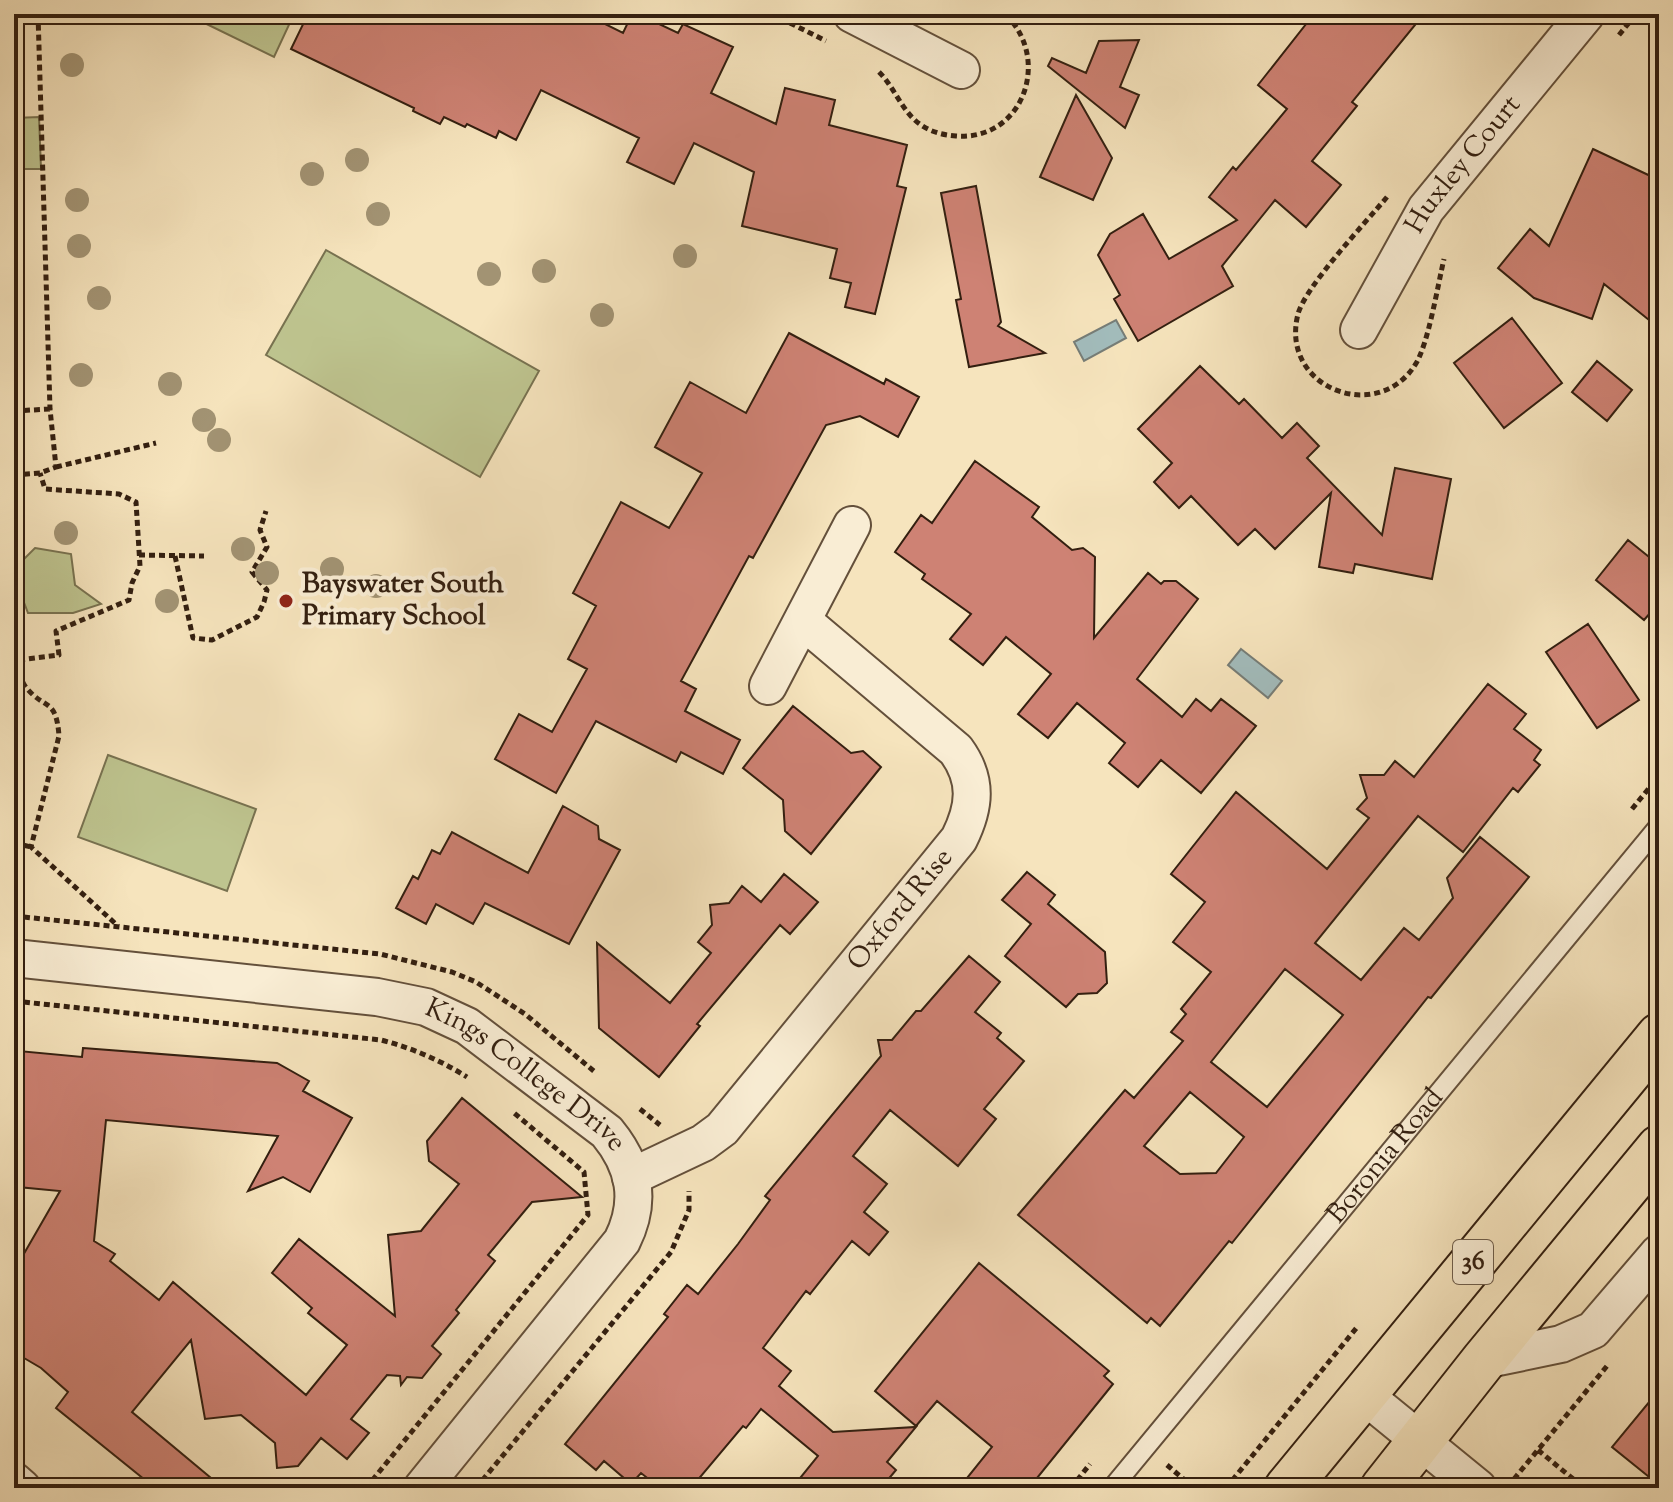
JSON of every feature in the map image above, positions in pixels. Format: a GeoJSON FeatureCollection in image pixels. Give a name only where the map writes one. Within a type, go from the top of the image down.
{"type":"FeatureCollection","features":[{"type":"Feature","properties":{"kind":"main road","name":"36"},"geometry":{"type":"LineString","coordinates":[[1287,1488],[1659,1036]]}},
{"type":"Feature","properties":{"kind":"main road","name":"36"},"geometry":{"type":"LineString","coordinates":[[1383,1488],[1659,1148]]}},
{"type":"Feature","properties":{"kind":"street"},"geometry":{"type":"LineString","coordinates":[[852,14],[961,70]]}},
{"type":"Feature","properties":{"kind":"street","name":"Huxley Court"},"geometry":{"type":"LineString","coordinates":[[1359,330],[1426,209],[1586,14]]}},
{"type":"Feature","properties":{"kind":"street"},"geometry":{"type":"LineString","coordinates":[[768,686],[852,525]]}},
{"type":"Feature","properties":{"kind":"street","name":"Oxford Rise"},"geometry":{"type":"LineString","coordinates":[[631,1177],[703,1143],[722,1129],[959,839],[970,818],[973,797],[971,778],[956,750],[803,621]]}},
{"type":"Feature","properties":{"kind":"street","name":"Kings College Drive"},"geometry":{"type":"LineString","coordinates":[[14,958],[377,997],[426,1007],[467,1026],[607,1132],[618,1146],[631,1177],[635,1204],[631,1224],[610,1259],[422,1488]]}},
{"type":"Feature","properties":{"kind":"street"},"geometry":{"type":"LineString","coordinates":[[1484,1360],[1561,1344],[1593,1330],[1659,1253]]}},
{"type":"Feature","properties":{"kind":"street"},"geometry":{"type":"LineString","coordinates":[[1364,1395],[1478,1488]]}},
{"type":"Feature","properties":{"kind":"street"},"geometry":{"type":"LineString","coordinates":[[14,1481],[22,1488]]}},
{"type":"Feature","properties":{"kind":"lane","name":"Boronia Road"},"geometry":{"type":"LineString","coordinates":[[1112,1488],[1659,826]]}},
{"type":"Feature","properties":{"kind":"path"},"geometry":{"type":"LineString","coordinates":[[38,14],[50,409],[56,467]]}},
{"type":"Feature","properties":{"kind":"path"},"geometry":{"type":"LineString","coordinates":[[14,411],[50,409]]}},
{"type":"Feature","properties":{"kind":"path"},"geometry":{"type":"LineString","coordinates":[[14,475],[40,473],[156,443]]}},
{"type":"Feature","properties":{"kind":"path"},"geometry":{"type":"LineString","coordinates":[[19,660],[59,655],[56,631],[129,600],[140,566],[136,502],[119,494],[45,489],[40,473]]}},
{"type":"Feature","properties":{"kind":"path"},"geometry":{"type":"LineString","coordinates":[[175,556],[193,638],[212,640],[257,617],[264,602],[267,590],[252,572],[267,547],[260,530],[266,511]]}},
{"type":"Feature","properties":{"kind":"path"},"geometry":{"type":"LineString","coordinates":[[139,555],[204,556]]}},
{"type":"Feature","properties":{"kind":"path"},"geometry":{"type":"LineString","coordinates":[[14,643],[23,684],[55,710],[59,736],[31,847]]}},
{"type":"Feature","properties":{"kind":"path"},"geometry":{"type":"LineString","coordinates":[[14,843],[31,847],[120,927]]}},
{"type":"Feature","properties":{"kind":"path"},"geometry":{"type":"LineString","coordinates":[[14,1001],[381,1040],[432,1058],[478,1084]]}},
{"type":"Feature","properties":{"kind":"path"},"geometry":{"type":"LineString","coordinates":[[366,1488],[588,1215],[584,1172],[511,1110]]}},
{"type":"Feature","properties":{"kind":"path"},"geometry":{"type":"LineString","coordinates":[[476,1488],[671,1252],[689,1210],[689,1179]]}},
{"type":"Feature","properties":{"kind":"path"},"geometry":{"type":"LineString","coordinates":[[1226,1488],[1358,1326]]}},
{"type":"Feature","properties":{"kind":"path"},"geometry":{"type":"LineString","coordinates":[[1514,1480],[1608,1365]]}},
{"type":"Feature","properties":{"kind":"path"},"geometry":{"type":"LineString","coordinates":[[1538,1450],[1584,1488]]}},
{"type":"Feature","properties":{"kind":"path"},"geometry":{"type":"LineString","coordinates":[[1158,1458],[1194,1488]]}},
{"type":"Feature","properties":{"kind":"green space"},"geometry":{"type":"Polygon","coordinates":[[[186,14],[294,14],[274,57],[186,14]]]}},
{"type":"Feature","properties":{"kind":"green space"},"geometry":{"type":"Polygon","coordinates":[[[39,117],[41,169],[15,169],[14,118],[39,117]]]}},
{"type":"Feature","properties":{"kind":"green space"},"geometry":{"type":"Polygon","coordinates":[[[326,250],[539,371],[480,477],[266,355],[326,250]]]}},
{"type":"Feature","properties":{"kind":"green space"},"geometry":{"type":"Polygon","coordinates":[[[35,548],[71,554],[75,585],[101,604],[73,613],[28,613],[14,569],[35,548]]]}},
{"type":"Feature","properties":{"kind":"green space"},"geometry":{"type":"Polygon","coordinates":[[[108,755],[256,809],[227,891],[78,837],[108,755]]]}},
{"type":"Feature","properties":{"kind":"water"},"geometry":{"type":"Polygon","coordinates":[[[1116,320],[1126,338],[1084,361],[1074,342],[1116,320]]]}},
{"type":"Feature","properties":{"kind":"water"},"geometry":{"type":"Polygon","coordinates":[[[1241,649],[1282,681],[1268,698],[1228,665],[1241,649]]]}},
{"type":"Feature","properties":{"kind":"building"},"geometry":{"type":"Polygon","coordinates":[[[308,14],[585,14],[623,33],[632,14],[638,14],[678,33],[683,24],[733,47],[711,93],[776,124],[785,88],[835,100],[829,125],[907,145],[897,186],[906,188],[875,314],[845,307],[851,283],[830,278],[837,249],[742,226],[754,172],[694,143],[674,184],[627,162],[639,138],[541,90],[516,140],[499,131],[496,138],[444,117],[440,124],[413,111],[414,108],[291,49],[308,14]]]}},
{"type":"Feature","properties":{"kind":"building"},"geometry":{"type":"Polygon","coordinates":[[[1314,14],[1424,14],[1352,102],[1357,106],[1312,161],[1341,185],[1306,227],[1275,200],[1222,266],[1233,286],[1138,341],[1114,299],[1120,295],[1098,255],[1110,234],[1143,214],[1169,259],[1237,220],[1209,197],[1287,109],[1258,85],[1314,14]]]}},
{"type":"Feature","properties":{"kind":"building"},"geometry":{"type":"Polygon","coordinates":[[[1139,40],[1120,87],[1139,95],[1125,128],[1048,66],[1052,58],[1086,73],[1099,41],[1139,40]]]}},
{"type":"Feature","properties":{"kind":"building"},"geometry":{"type":"Polygon","coordinates":[[[1076,95],[1112,158],[1093,200],[1040,177],[1076,95]]]}},
{"type":"Feature","properties":{"kind":"building"},"geometry":{"type":"Polygon","coordinates":[[[1593,149],[1659,180],[1659,328],[1604,284],[1592,319],[1534,298],[1498,268],[1530,229],[1549,246],[1593,149]]]}},
{"type":"Feature","properties":{"kind":"building"},"geometry":{"type":"Polygon","coordinates":[[[976,186],[1001,322],[998,326],[1045,353],[969,367],[956,300],[961,299],[941,193],[976,186]]]}},
{"type":"Feature","properties":{"kind":"building"},"geometry":{"type":"Polygon","coordinates":[[[1512,318],[1562,383],[1504,428],[1454,363],[1512,318]]]}},
{"type":"Feature","properties":{"kind":"building"},"geometry":{"type":"Polygon","coordinates":[[[789,333],[884,384],[886,379],[919,397],[898,437],[860,416],[826,425],[753,558],[749,556],[681,681],[696,689],[685,711],[740,740],[723,774],[681,752],[676,762],[596,721],[556,793],[495,759],[519,714],[552,732],[587,669],[568,659],[596,606],[573,593],[621,502],[669,528],[702,473],[655,447],[690,382],[746,413],[789,333]]]}},
{"type":"Feature","properties":{"kind":"building"},"geometry":{"type":"Polygon","coordinates":[[[1597,361],[1632,390],[1607,421],[1572,392],[1597,361]]]}},
{"type":"Feature","properties":{"kind":"building"},"geometry":{"type":"Polygon","coordinates":[[[1200,366],[1239,404],[1244,399],[1282,438],[1297,423],[1319,446],[1307,458],[1382,535],[1395,468],[1451,479],[1432,579],[1355,564],[1353,573],[1319,567],[1331,493],[1275,549],[1255,529],[1238,545],[1191,496],[1179,508],[1154,482],[1172,463],[1138,429],[1200,366]]]}},
{"type":"Feature","properties":{"kind":"building"},"geometry":{"type":"Polygon","coordinates":[[[975,461],[1039,507],[1032,517],[1072,550],[1083,548],[1095,557],[1094,638],[1148,573],[1161,584],[1176,581],[1198,599],[1137,679],[1182,717],[1196,699],[1211,711],[1221,699],[1256,726],[1201,793],[1161,760],[1138,787],[1109,763],[1125,743],[1077,703],[1048,738],[1018,714],[1051,674],[1006,637],[983,665],[950,639],[971,614],[922,579],[925,574],[895,552],[921,515],[932,523],[975,461]]]}},
{"type":"Feature","properties":{"kind":"building"},"geometry":{"type":"Polygon","coordinates":[[[1628,540],[1659,565],[1659,603],[1644,620],[1596,580],[1628,540]]]}},
{"type":"Feature","properties":{"kind":"building"},"geometry":{"type":"Polygon","coordinates":[[[1588,624],[1639,700],[1597,728],[1546,652],[1588,624]]]}},
{"type":"Feature","properties":{"kind":"building"},"geometry":{"type":"Polygon","coordinates":[[[1488,684],[1526,714],[1514,729],[1541,750],[1534,760],[1540,765],[1518,792],[1513,788],[1463,852],[1418,816],[1315,943],[1361,980],[1404,928],[1419,940],[1453,898],[1447,878],[1480,837],[1529,877],[1431,998],[1428,997],[1232,1243],[1229,1241],[1160,1326],[1151,1318],[1147,1323],[1018,1215],[1125,1090],[1134,1098],[1183,1041],[1171,1032],[1186,1014],[1181,1009],[1211,972],[1173,942],[1205,902],[1171,874],[1236,792],[1327,869],[1369,818],[1357,809],[1367,798],[1360,775],[1384,775],[1395,761],[1414,777],[1488,684]],[[1285,969],[1211,1062],[1267,1107],[1343,1015],[1285,969]],[[1190,1092],[1144,1146],[1180,1174],[1216,1173],[1244,1137],[1190,1092]]]}},
{"type":"Feature","properties":{"kind":"building"},"geometry":{"type":"Polygon","coordinates":[[[793,706],[851,753],[863,751],[881,767],[811,854],[785,831],[783,800],[743,768],[793,706]]]}},
{"type":"Feature","properties":{"kind":"building"},"geometry":{"type":"Polygon","coordinates":[[[563,806],[598,826],[599,839],[620,850],[569,944],[485,903],[473,924],[436,904],[426,924],[396,908],[413,876],[418,879],[432,850],[440,854],[452,832],[528,873],[563,806]]]}},
{"type":"Feature","properties":{"kind":"building"},"geometry":{"type":"Polygon","coordinates":[[[1027,872],[1055,895],[1048,904],[1105,952],[1107,983],[1097,993],[1078,994],[1066,1007],[1005,956],[1031,924],[1002,900],[1027,872]]]}},
{"type":"Feature","properties":{"kind":"building"},"geometry":{"type":"Polygon","coordinates":[[[784,874],[818,902],[790,934],[780,925],[697,1024],[700,1026],[659,1077],[599,1028],[597,943],[670,1003],[711,953],[698,942],[712,925],[710,905],[729,903],[742,886],[761,902],[784,874]]]}},
{"type":"Feature","properties":{"kind":"building"},"geometry":{"type":"Polygon","coordinates":[[[969,956],[1000,982],[975,1012],[1001,1033],[997,1038],[1024,1061],[984,1109],[996,1119],[958,1166],[890,1110],[853,1156],[887,1184],[864,1212],[888,1232],[869,1255],[852,1241],[810,1294],[806,1291],[763,1348],[791,1371],[779,1386],[833,1432],[916,1427],[887,1462],[896,1470],[881,1488],[792,1488],[818,1456],[761,1409],[691,1488],[660,1488],[641,1473],[631,1484],[604,1461],[596,1470],[565,1444],[668,1317],[664,1314],[687,1285],[698,1294],[738,1244],[770,1200],[765,1196],[881,1056],[878,1040],[892,1040],[969,956]]]}},
{"type":"Feature","properties":{"kind":"building"},"geometry":{"type":"Polygon","coordinates":[[[83,1048],[277,1063],[309,1081],[303,1091],[352,1118],[310,1192],[283,1177],[248,1191],[278,1136],[106,1120],[94,1241],[115,1254],[110,1261],[159,1300],[173,1282],[306,1395],[347,1345],[308,1313],[312,1308],[272,1273],[299,1239],[395,1316],[388,1235],[421,1231],[459,1184],[429,1161],[427,1141],[462,1098],[582,1197],[532,1202],[488,1255],[495,1261],[432,1346],[441,1354],[422,1378],[407,1377],[401,1385],[400,1376],[387,1375],[351,1419],[369,1433],[347,1459],[321,1438],[298,1466],[277,1468],[275,1443],[241,1415],[205,1419],[191,1340],[132,1412],[223,1488],[155,1488],[56,1408],[68,1392],[41,1368],[24,1358],[22,1345],[14,1340],[14,1271],[60,1191],[18,1187],[24,1120],[14,1119],[19,1051],[82,1057],[83,1048]]]}},
{"type":"Feature","properties":{"kind":"building"},"geometry":{"type":"Polygon","coordinates":[[[979,1263],[1109,1371],[1104,1376],[1113,1384],[1029,1488],[959,1488],[992,1447],[937,1401],[916,1426],[875,1391],[979,1263]]]}},
{"type":"Feature","properties":{"kind":"building"},"geometry":{"type":"Polygon","coordinates":[[[1659,1390],[1659,1485],[1612,1447],[1659,1390]]]}},
{"type":"Feature","properties":{"kind":"place","name":"Bayswater South Primary School"},"geometry":{"type":"Point","coordinates":[286,601]}}]}
